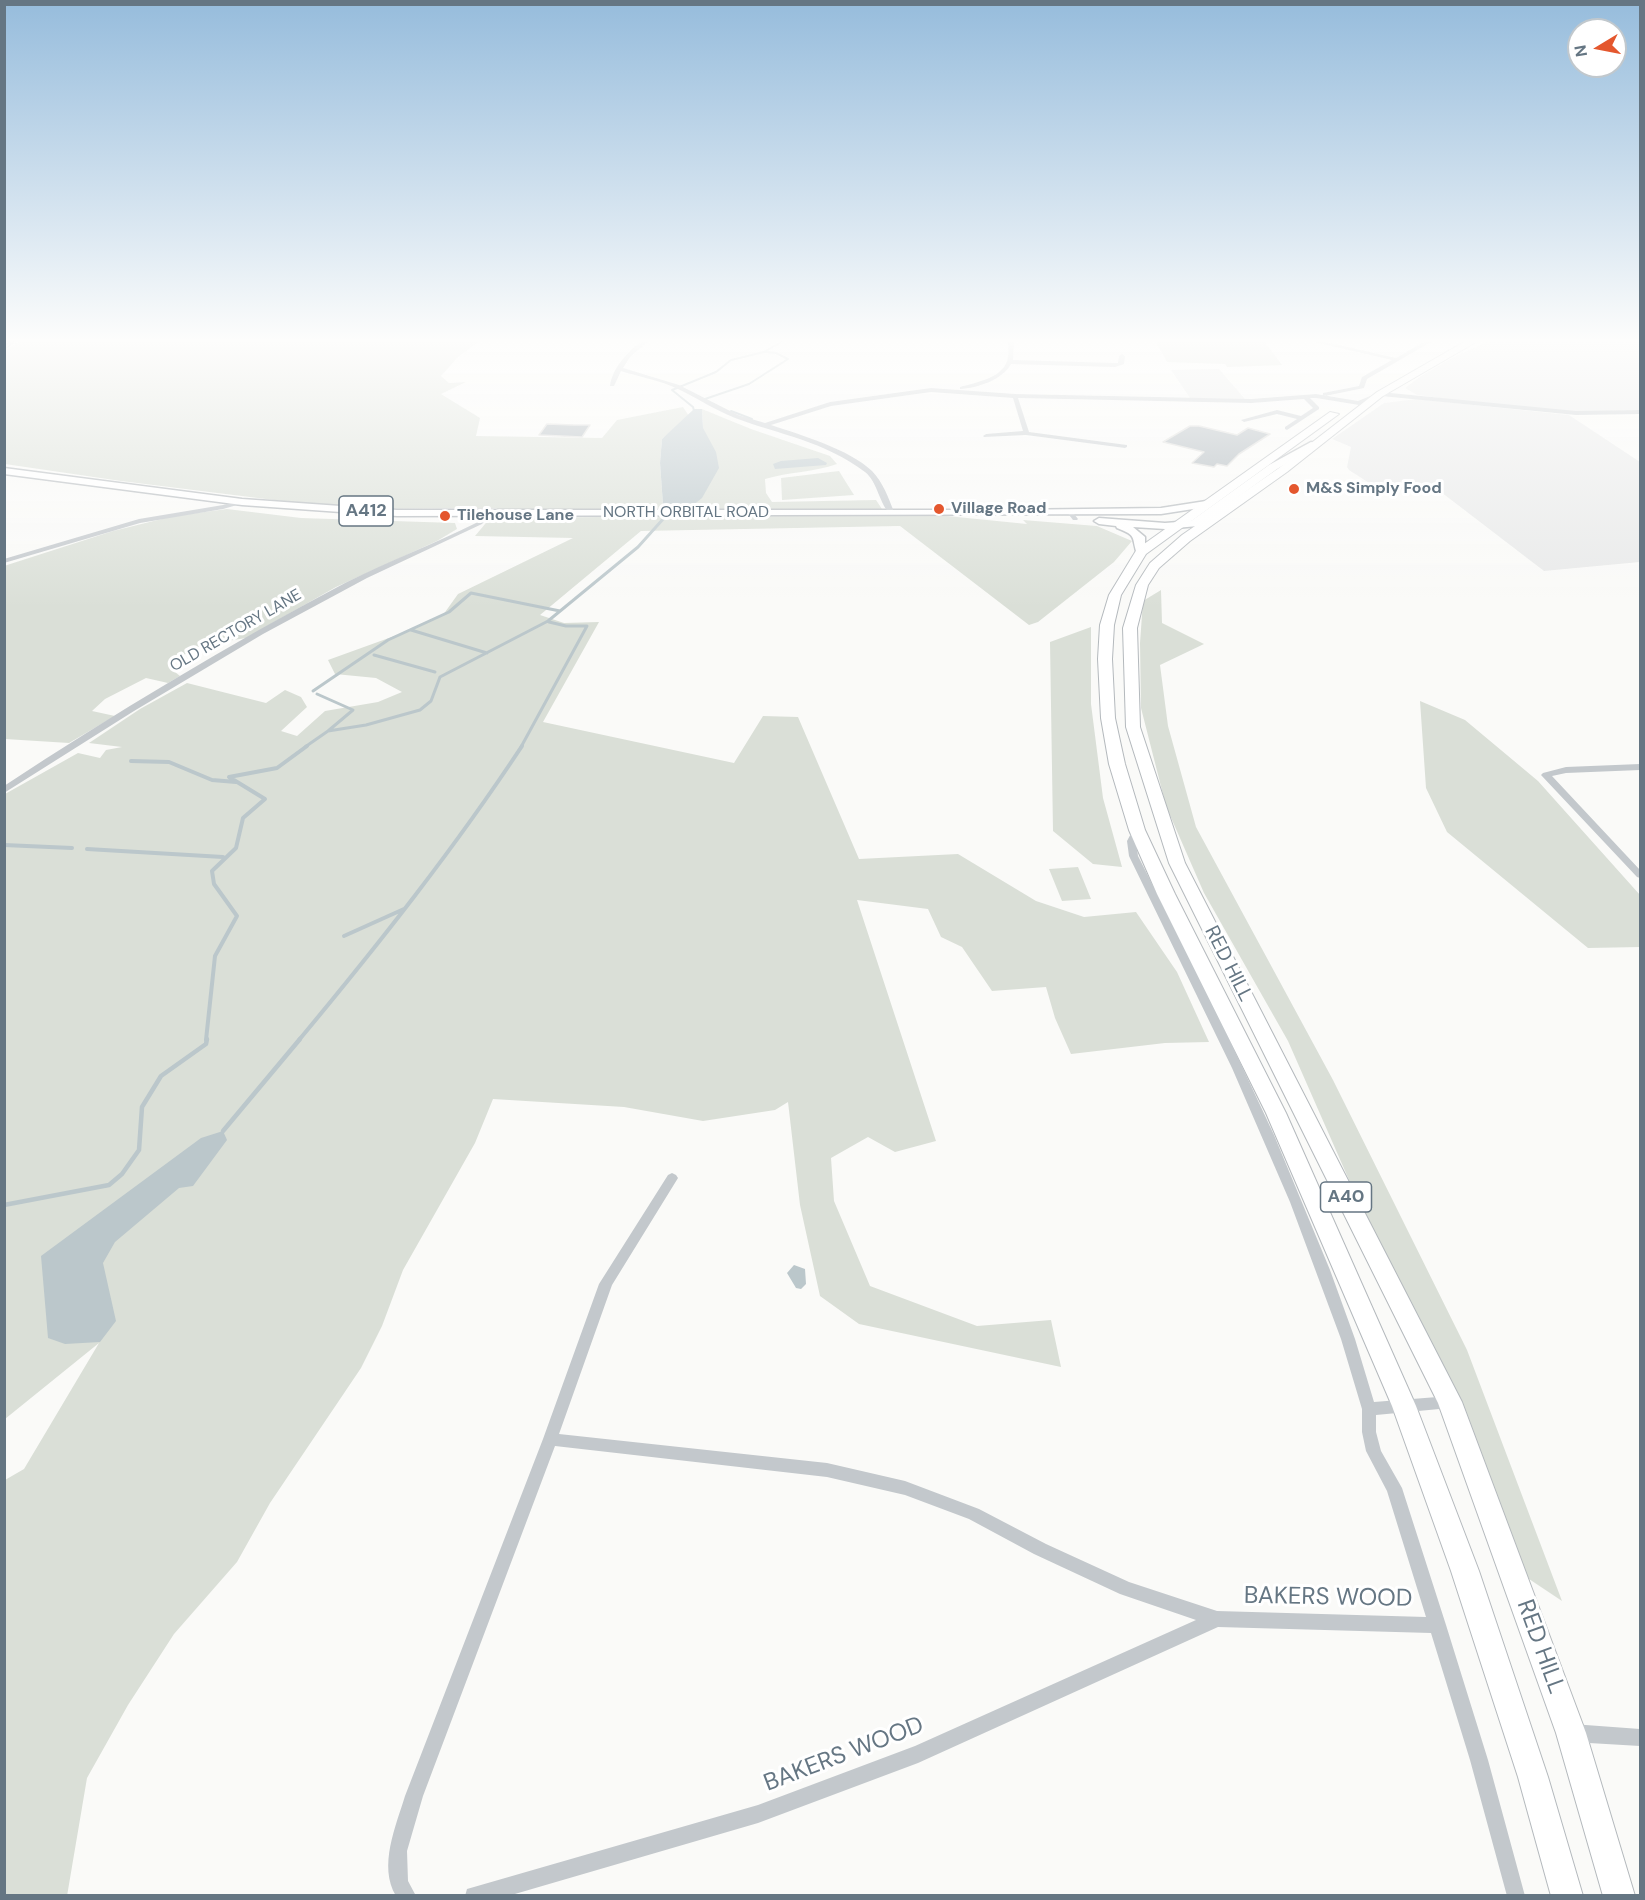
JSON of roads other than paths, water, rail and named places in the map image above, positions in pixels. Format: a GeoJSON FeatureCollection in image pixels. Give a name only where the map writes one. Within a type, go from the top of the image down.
{"type":"FeatureCollection","features":[{"type":"Feature","properties":{"kind":"highway","name":"A40"},"geometry":{"type":"LineString","coordinates":[[1207,513],[1313,431]]}},
{"type":"Feature","properties":{"kind":"highway","name":"A40"},"geometry":{"type":"LineString","coordinates":[[1207,513],[1266,483],[1331,431]]}},
{"type":"Feature","properties":{"kind":"highway","name":"RED HILL"},"geometry":{"type":"LineString","coordinates":[[1207,513],[1181,519],[1141,552],[1115,595],[1107,625],[1105,659],[1108,718],[1118,764],[1137,830],[1166,894],[1276,1113],[1404,1406],[1468,1582],[1533,1778],[1567,1896]]}},
{"type":"Feature","properties":{"kind":"highway","name":"RED HILL"},"geometry":{"type":"LineString","coordinates":[[1181,519],[1142,585],[1130,628],[1133,728],[1177,863],[1450,1402],[1571,1733],[1619,1896]]}},
{"type":"Feature","properties":{"kind":"main road"},"geometry":{"type":"LineString","coordinates":[[1181,519],[1194,524],[1273,467],[1314,444]]}},
{"type":"Feature","properties":{"kind":"main road","name":"NORTH ORBITAL ROAD"},"geometry":{"type":"LineString","coordinates":[[4,471],[242,502],[362,511],[1009,513],[1181,519],[1207,513]]}},
{"type":"Feature","properties":{"kind":"main road","name":"NORTH ORBITAL ROAD"},"geometry":{"type":"LineString","coordinates":[[1106,517],[1181,519]]}},
{"type":"Feature","properties":{"kind":"main road","name":"A412"},"geometry":{"type":"LineString","coordinates":[[1106,517],[1134,531],[1140,537],[1141,552]]}},
{"type":"Feature","properties":{"kind":"street"},"geometry":{"type":"LineString","coordinates":[[781,431],[822,445],[858,464],[870,473],[882,491],[891,512]]}},
{"type":"Feature","properties":{"kind":"street"},"geometry":{"type":"LineString","coordinates":[[986,436],[1026,433],[1125,446]]}},
{"type":"Feature","properties":{"kind":"street"},"geometry":{"type":"LineString","coordinates":[[4,561],[140,521],[242,502]]}},
{"type":"Feature","properties":{"kind":"street","name":"OLD RECTORY LANE"},"geometry":{"type":"LineString","coordinates":[[4,790],[74,743],[208,664],[349,584],[480,523],[489,513]]}},
{"type":"Feature","properties":{"kind":"street"},"geometry":{"type":"LineString","coordinates":[[1641,766],[1566,770],[1546,775],[1641,875]]}},
{"type":"Feature","properties":{"kind":"street","name":"RED HILL"},"geometry":{"type":"LineString","coordinates":[[1137,830],[1130,839],[1131,848],[1239,1071],[1284,1174],[1352,1349],[1368,1409],[1368,1436],[1378,1463],[1394,1488],[1479,1760],[1516,1896]]}},
{"type":"Feature","properties":{"kind":"street"},"geometry":{"type":"LineString","coordinates":[[407,1896],[399,1883],[398,1851],[414,1796],[550,1439],[606,1284],[672,1178]]}},
{"type":"Feature","properties":{"kind":"street"},"geometry":{"type":"LineString","coordinates":[[1368,1409],[1450,1402]]}},
{"type":"Feature","properties":{"kind":"street","name":"BAKERS WOOD"},"geometry":{"type":"LineString","coordinates":[[550,1439],[827,1470],[905,1488],[974,1514],[1040,1549],[1126,1589],[1217,1619],[1438,1625]]}},
{"type":"Feature","properties":{"kind":"street","name":"BAKERS WOOD"},"geometry":{"type":"LineString","coordinates":[[474,1896],[758,1814],[918,1754],[1217,1619]]}},
{"type":"Feature","properties":{"kind":"street"},"geometry":{"type":"LineString","coordinates":[[1571,1733],[1641,1738]]}},
{"type":"Feature","properties":{"kind":"waterway"},"geometry":{"type":"LineString","coordinates":[[662,520],[678,502]]}},
{"type":"Feature","properties":{"kind":"waterway"},"geometry":{"type":"LineString","coordinates":[[487,653],[548,621],[638,547],[664,518]]}},
{"type":"Feature","properties":{"kind":"waterway"},"geometry":{"type":"LineString","coordinates":[[313,691],[388,640],[449,612],[471,593],[560,611]]}},
{"type":"Feature","properties":{"kind":"waterway"},"geometry":{"type":"LineString","coordinates":[[521,747],[587,626],[566,626],[549,622]]}},
{"type":"Feature","properties":{"kind":"waterway"},"geometry":{"type":"LineString","coordinates":[[411,630],[487,653]]}},
{"type":"Feature","properties":{"kind":"waterway"},"geometry":{"type":"LineString","coordinates":[[328,731],[366,725],[420,710],[431,701],[440,677],[487,653]]}},
{"type":"Feature","properties":{"kind":"waterway"},"geometry":{"type":"LineString","coordinates":[[374,655],[435,672]]}},
{"type":"Feature","properties":{"kind":"waterway"},"geometry":{"type":"LineString","coordinates":[[317,694],[353,710],[328,731]]}},
{"type":"Feature","properties":{"kind":"waterway"},"geometry":{"type":"LineString","coordinates":[[305,747],[328,731]]}},
{"type":"Feature","properties":{"kind":"waterway"},"geometry":{"type":"LineString","coordinates":[[206,1040],[215,956],[237,916],[214,884],[212,871],[236,848],[243,818],[265,799],[229,777],[277,768],[307,746]]}},
{"type":"Feature","properties":{"kind":"waterway"},"geometry":{"type":"LineString","coordinates":[[299,1040],[415,896],[470,822],[522,746]]}},
{"type":"Feature","properties":{"kind":"waterway"},"geometry":{"type":"LineString","coordinates":[[131,761],[169,762],[212,780],[236,782]]}},
{"type":"Feature","properties":{"kind":"waterway"},"geometry":{"type":"LineString","coordinates":[[4,845],[72,848]]}},
{"type":"Feature","properties":{"kind":"waterway"},"geometry":{"type":"LineString","coordinates":[[87,849],[223,857]]}},
{"type":"Feature","properties":{"kind":"waterway"},"geometry":{"type":"LineString","coordinates":[[344,936],[404,909]]}},
{"type":"Feature","properties":{"kind":"waterway"},"geometry":{"type":"LineString","coordinates":[[4,1205],[109,1185],[122,1174],[139,1150],[142,1107],[161,1076],[206,1044],[207,1039]]}},
{"type":"Feature","properties":{"kind":"waterway"},"geometry":{"type":"LineString","coordinates":[[223,1131],[300,1039]]}},
{"type":"Feature","properties":{"kind":"place","name":"M&S Simply Food"},"geometry":{"type":"Point","coordinates":[1294,489]}},
{"type":"Feature","properties":{"kind":"place","name":"Village Road"},"geometry":{"type":"Point","coordinates":[939,509]}},
{"type":"Feature","properties":{"kind":"place","name":"Tilehouse Lane"},"geometry":{"type":"Point","coordinates":[445,516]}}]}
